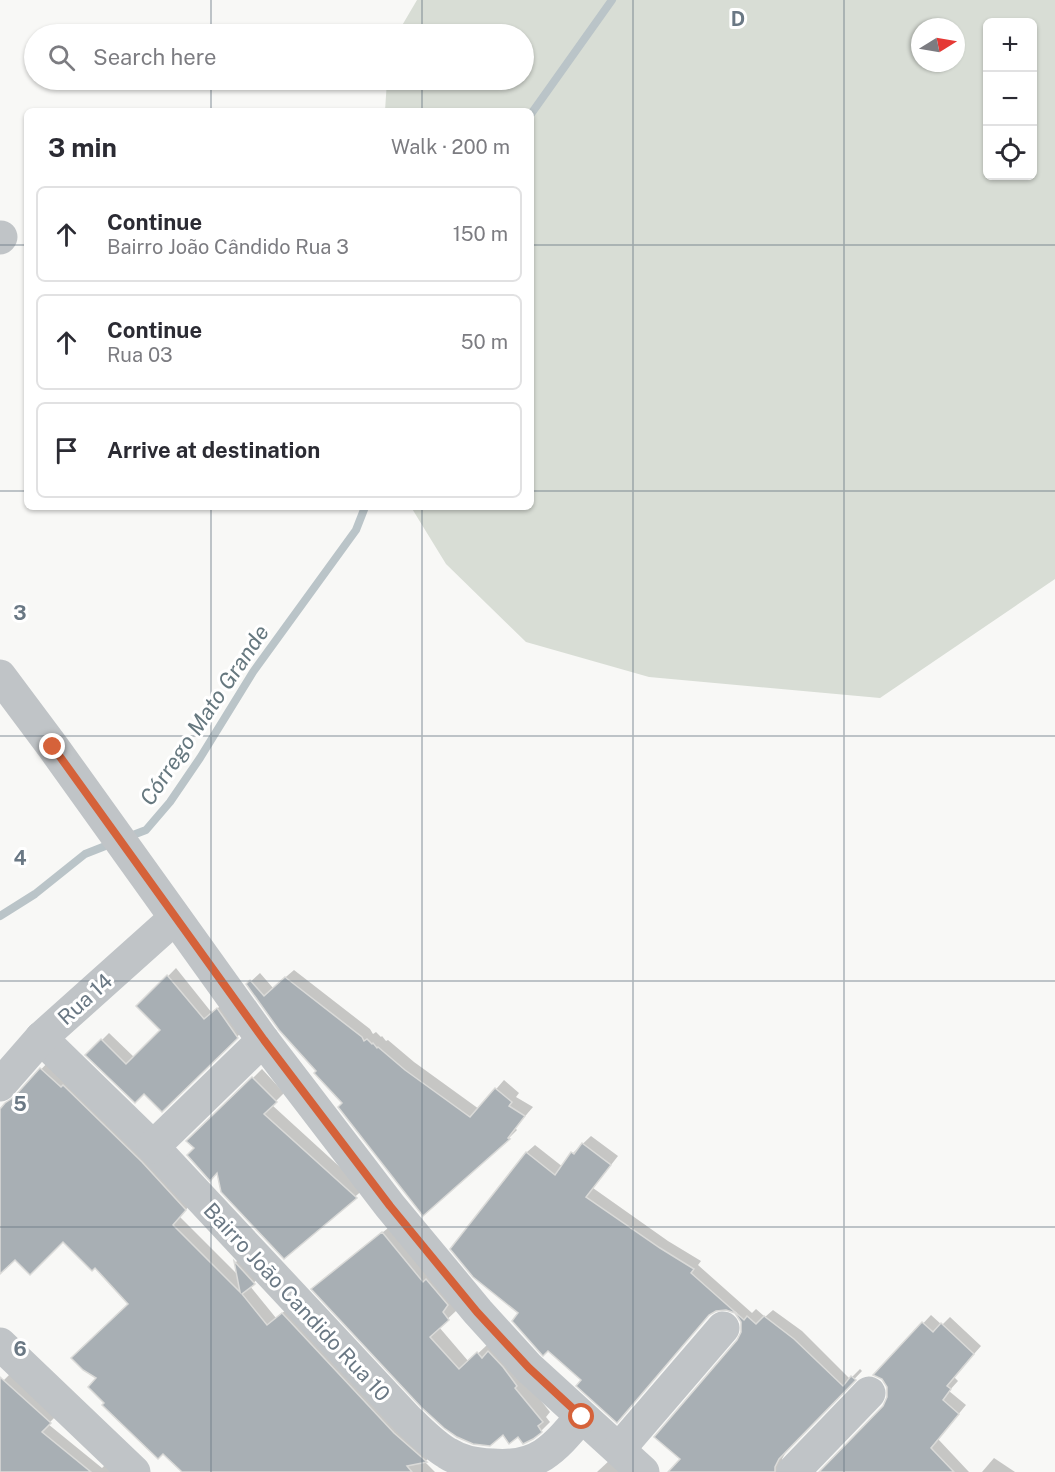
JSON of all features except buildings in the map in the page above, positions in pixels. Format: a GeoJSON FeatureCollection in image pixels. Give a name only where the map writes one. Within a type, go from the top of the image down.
{"type":"FeatureCollection","features":[{"type":"Feature","properties":{"kind":"street"},"geometry":{"type":"LineString","coordinates":[[0,676],[264,1040],[390,1206],[477,1312],[529,1368],[643,1472]]}},
{"type":"Feature","properties":{"kind":"street","name":"Rua 14"},"geometry":{"type":"LineString","coordinates":[[0,1085],[41,1038],[175,918]]}},
{"type":"Feature","properties":{"kind":"street","name":"Bairro João Candido Rua 10"},"geometry":{"type":"LineString","coordinates":[[41,1038],[153,1147],[408,1420],[446,1453],[470,1464],[511,1469],[544,1455],[559,1443],[582,1417]]}},
{"type":"Feature","properties":{"kind":"street"},"geometry":{"type":"LineString","coordinates":[[153,1147],[264,1040]]}},
{"type":"Feature","properties":{"kind":"street"},"geometry":{"type":"LineString","coordinates":[[619,1449],[723,1328]]}},
{"type":"Feature","properties":{"kind":"street"},"geometry":{"type":"LineString","coordinates":[[0,1344],[134,1472]]}},
{"type":"Feature","properties":{"kind":"street"},"geometry":{"type":"LineString","coordinates":[[793,1472],[869,1393]]}},
{"type":"Feature","properties":{"kind":"shaded area"},"geometry":{"type":"Polygon","coordinates":[[[417,0],[1055,0],[1055,579],[880,698],[649,677],[526,642],[446,564],[413,510],[534,510],[534,108],[385,108],[386,90],[534,90],[534,24],[403,24],[417,0]]]}},
{"type":"Feature","properties":{"kind":"waterway","name":"Córrego Mato Grande"},"geometry":{"type":"LineString","coordinates":[[534,110],[612,0]]}},
{"type":"Feature","properties":{"kind":"waterway","name":"Córrego Mato Grande"},"geometry":{"type":"LineString","coordinates":[[125,838],[146,830],[170,802],[253,672],[356,530],[364,510]]}},
{"type":"Feature","properties":{"kind":"waterway","name":"Córrego Mato Grande"},"geometry":{"type":"LineString","coordinates":[[0,916],[35,894],[85,854],[113,843]]}},
{"type":"Feature","properties":{"kind":"route"},"geometry":{"type":"LineString","coordinates":[[53,747],[264,1040],[390,1206],[477,1312],[529,1368],[582,1417]]}}]}
